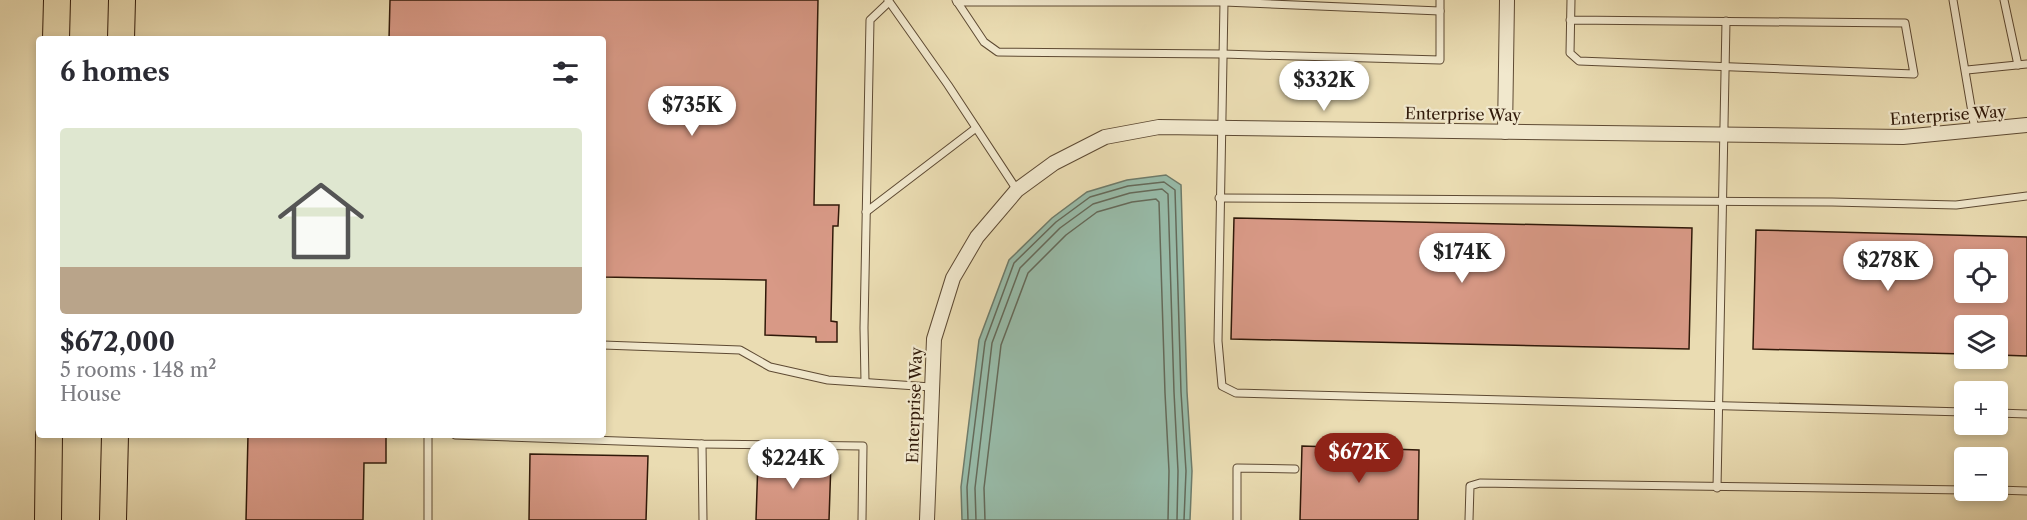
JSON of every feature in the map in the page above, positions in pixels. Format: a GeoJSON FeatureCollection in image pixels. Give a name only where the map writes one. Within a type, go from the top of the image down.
{"type":"FeatureCollection","features":[{"type":"Feature","properties":{"kind":"highway"},"geometry":{"type":"LineString","coordinates":[[56,36],[57,0]]}},
{"type":"Feature","properties":{"kind":"highway"},"geometry":{"type":"LineString","coordinates":[[121,36],[122,0]]}},
{"type":"Feature","properties":{"kind":"highway"},"geometry":{"type":"LineString","coordinates":[[48,520],[49,438]]}},
{"type":"Feature","properties":{"kind":"highway"},"geometry":{"type":"LineString","coordinates":[[113,520],[115,438]]}},
{"type":"Feature","properties":{"kind":"street"},"geometry":{"type":"LineString","coordinates":[[1504,132],[1507,0]]}},
{"type":"Feature","properties":{"kind":"street","name":"Enterprise Way"},"geometry":{"type":"LineString","coordinates":[[927,520],[934,339],[953,278],[977,237],[1017,190],[1054,163],[1105,137],[1159,127],[1221,127],[1903,137],[2027,125]]}},
{"type":"Feature","properties":{"kind":"lane"},"geometry":{"type":"LineString","coordinates":[[957,1],[984,42],[998,52],[1222,54],[1440,60],[1440,0]]}},
{"type":"Feature","properties":{"kind":"lane"},"geometry":{"type":"LineString","coordinates":[[1570,20],[1905,22],[1914,74],[1579,61],[1570,53],[1570,20],[1571,0]]}},
{"type":"Feature","properties":{"kind":"lane"},"geometry":{"type":"LineString","coordinates":[[1953,0],[1967,70],[1975,130]]}},
{"type":"Feature","properties":{"kind":"lane"},"geometry":{"type":"LineString","coordinates":[[2004,0],[2018,64]]}},
{"type":"Feature","properties":{"kind":"lane"},"geometry":{"type":"LineString","coordinates":[[865,382],[870,20],[889,1],[1017,190]]}},
{"type":"Feature","properties":{"kind":"lane"},"geometry":{"type":"LineString","coordinates":[[957,1],[1224,2],[1440,11]]}},
{"type":"Feature","properties":{"kind":"lane"},"geometry":{"type":"LineString","coordinates":[[1224,2],[1218,341],[1222,386],[1236,393],[1954,412]]}},
{"type":"Feature","properties":{"kind":"lane"},"geometry":{"type":"LineString","coordinates":[[1717,488],[1726,21]]}},
{"type":"Feature","properties":{"kind":"lane"},"geometry":{"type":"LineString","coordinates":[[1967,70],[2027,64]]}},
{"type":"Feature","properties":{"kind":"lane"},"geometry":{"type":"LineString","coordinates":[[866,212],[976,128]]}},
{"type":"Feature","properties":{"kind":"lane"},"geometry":{"type":"LineString","coordinates":[[1219,198],[1956,205],[2027,196]]}},
{"type":"Feature","properties":{"kind":"lane"},"geometry":{"type":"LineString","coordinates":[[606,345],[740,350],[770,367],[828,380],[931,387]]}},
{"type":"Feature","properties":{"kind":"lane"},"geometry":{"type":"LineString","coordinates":[[2008,413],[2027,414]]}},
{"type":"Feature","properties":{"kind":"lane"},"geometry":{"type":"LineString","coordinates":[[428,438],[428,520]]}},
{"type":"Feature","properties":{"kind":"lane"},"geometry":{"type":"LineString","coordinates":[[537,438],[702,444],[863,446],[862,520]]}},
{"type":"Feature","properties":{"kind":"lane"},"geometry":{"type":"LineString","coordinates":[[702,444],[703,520]]}},
{"type":"Feature","properties":{"kind":"lane"},"geometry":{"type":"LineString","coordinates":[[1237,520],[1237,468],[1295,469]]}},
{"type":"Feature","properties":{"kind":"lane"},"geometry":{"type":"LineString","coordinates":[[1469,520],[1470,486],[1480,483],[1954,490]]}},
{"type":"Feature","properties":{"kind":"lane"},"geometry":{"type":"LineString","coordinates":[[2008,490],[2027,491]]}},
{"type":"Feature","properties":{"kind":"water"},"geometry":{"type":"Polygon","coordinates":[[[1166,175],[1181,185],[1187,392],[1192,471],[1190,520],[962,520],[961,487],[979,340],[1009,260],[1052,218],[1087,192],[1127,180],[1166,175]]]}},
{"type":"Feature","properties":{"kind":"building"},"geometry":{"type":"Polygon","coordinates":[[[390,0],[818,0],[814,205],[839,205],[838,226],[833,226],[831,321],[837,322],[837,342],[816,342],[816,337],[765,335],[766,280],[606,277],[606,36],[389,36],[390,0]]]}},
{"type":"Feature","properties":{"kind":"building"},"geometry":{"type":"Polygon","coordinates":[[[1234,218],[1692,228],[1689,349],[1231,339],[1234,218]]]}},
{"type":"Feature","properties":{"kind":"building"},"geometry":{"type":"Polygon","coordinates":[[[1756,230],[2027,237],[2027,356],[2008,355],[2008,315],[1954,315],[1954,354],[1753,349],[1756,230]]]}},
{"type":"Feature","properties":{"kind":"building"},"geometry":{"type":"Polygon","coordinates":[[[248,438],[386,438],[386,463],[364,463],[363,520],[246,520],[248,438]]]}},
{"type":"Feature","properties":{"kind":"building"},"geometry":{"type":"Polygon","coordinates":[[[1302,446],[1419,450],[1418,520],[1300,520],[1302,446]]]}},
{"type":"Feature","properties":{"kind":"building"},"geometry":{"type":"Polygon","coordinates":[[[530,454],[648,456],[646,520],[529,520],[530,454]]]}},
{"type":"Feature","properties":{"kind":"building"},"geometry":{"type":"Polygon","coordinates":[[[758,460],[831,461],[829,520],[756,520],[758,460]]]}}]}
